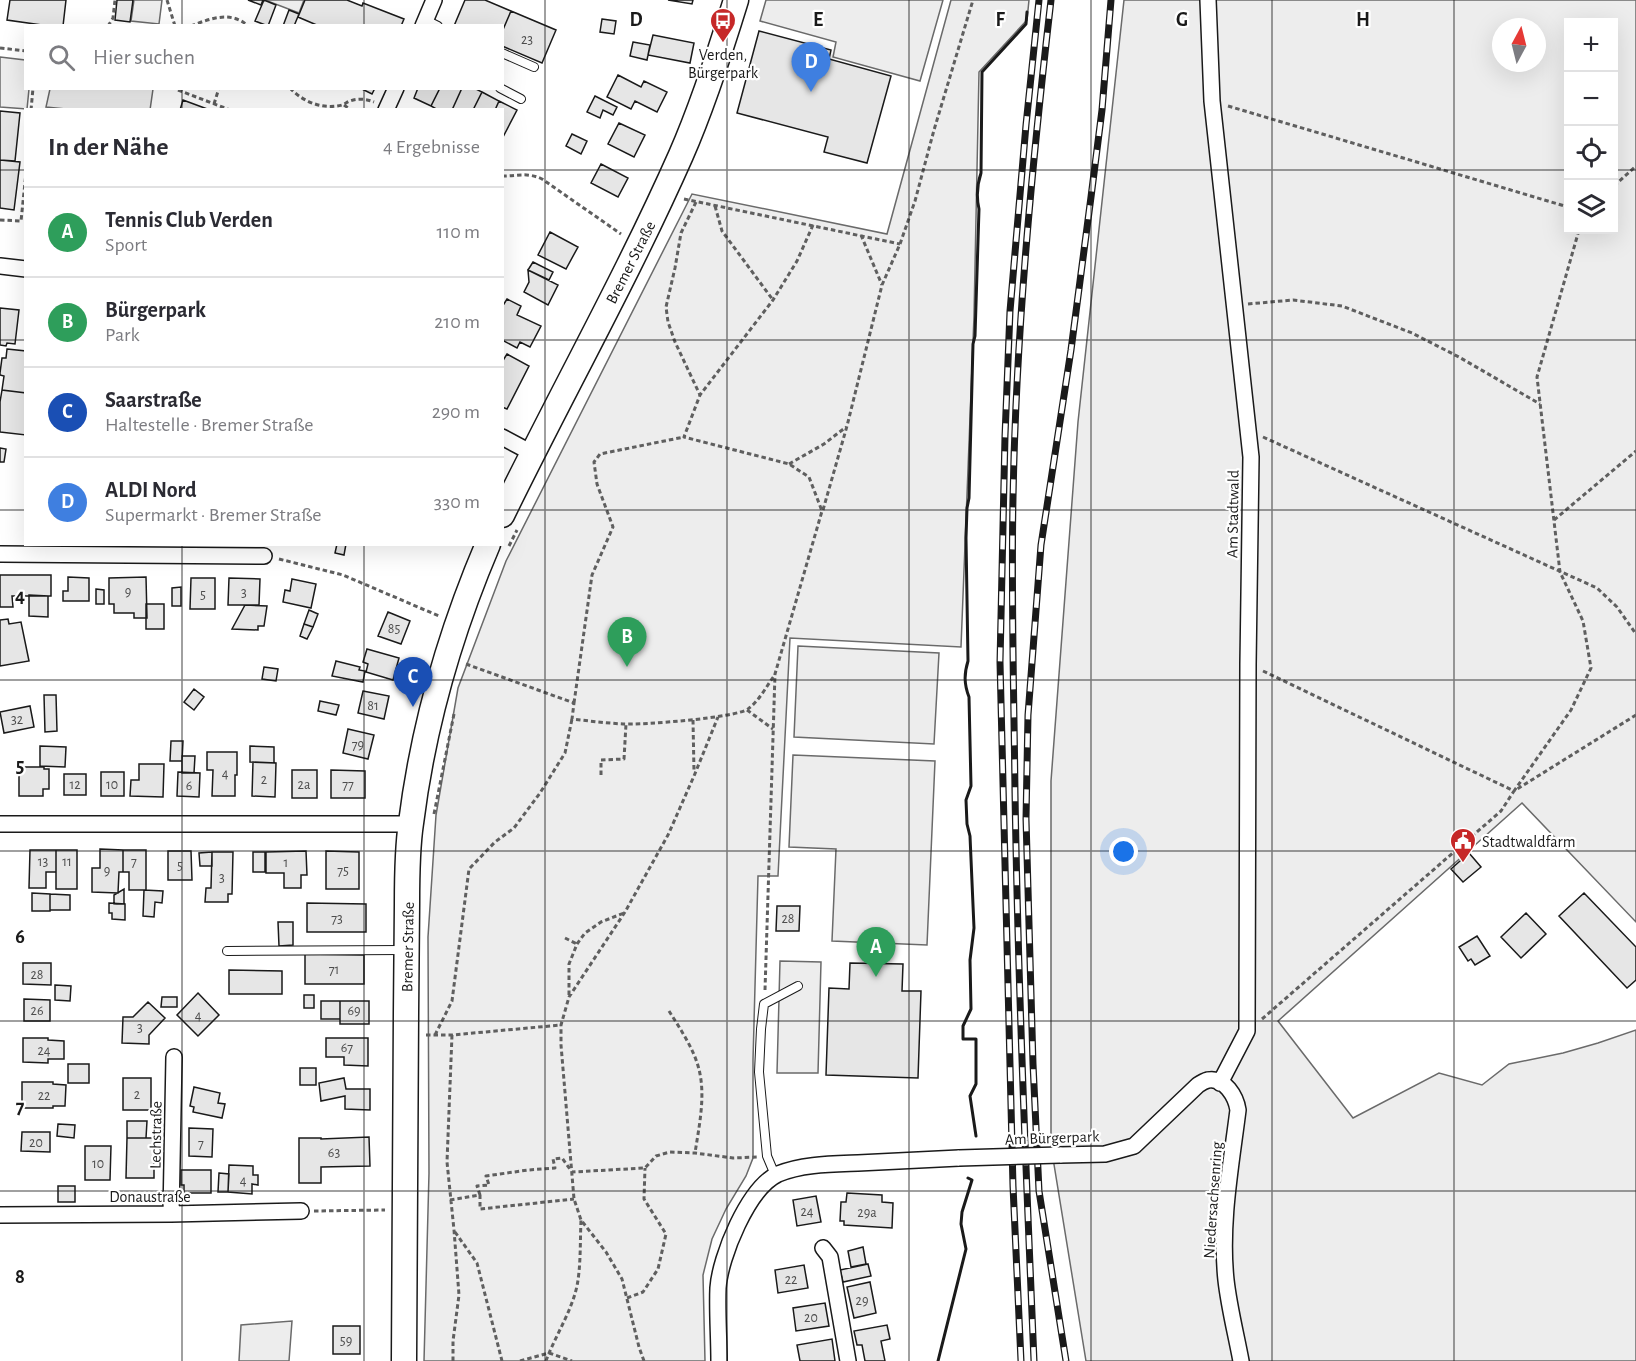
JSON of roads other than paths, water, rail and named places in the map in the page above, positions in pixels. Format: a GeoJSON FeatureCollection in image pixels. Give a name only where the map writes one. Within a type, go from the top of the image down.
{"type":"FeatureCollection","features":[{"type":"Feature","properties":{"kind":"main road","name":"Bremer Straße"},"geometry":{"type":"LineString","coordinates":[[512,519],[532,453],[640,244],[682,152],[736,0]]}},
{"type":"Feature","properties":{"kind":"main road","name":"Bremer Straße"},"geometry":{"type":"LineString","coordinates":[[404,1361],[407,876],[422,821],[422,760],[432,711],[457,623],[496,549]]}},
{"type":"Feature","properties":{"kind":"street"},"geometry":{"type":"LineString","coordinates":[[429,24],[434,0]]}},
{"type":"Feature","properties":{"kind":"street","name":"Am Stadtwald"},"geometry":{"type":"LineString","coordinates":[[1208,0],[1212,101],[1251,457],[1247,1031],[1220,1083]]}},
{"type":"Feature","properties":{"kind":"street"},"geometry":{"type":"LineString","coordinates":[[387,108],[395,90]]}},
{"type":"Feature","properties":{"kind":"street"},"geometry":{"type":"LineString","coordinates":[[0,266],[24,269]]}},
{"type":"Feature","properties":{"kind":"street"},"geometry":{"type":"LineString","coordinates":[[504,438],[532,453]]}},
{"type":"Feature","properties":{"kind":"street"},"geometry":{"type":"LineString","coordinates":[[0,554],[264,556]]}},
{"type":"Feature","properties":{"kind":"street"},"geometry":{"type":"LineString","coordinates":[[0,824],[422,821]]}},
{"type":"Feature","properties":{"kind":"street","name":"Lechstraße"},"geometry":{"type":"LineString","coordinates":[[171,1214],[174,1057]]}},
{"type":"Feature","properties":{"kind":"street","name":"Am Bürgerpark"},"geometry":{"type":"LineString","coordinates":[[719,1361],[718,1286],[728,1247],[744,1210],[758,1190],[775,1175],[796,1168],[831,1164],[1105,1154],[1134,1146],[1198,1085],[1208,1080],[1220,1083]]}},
{"type":"Feature","properties":{"kind":"street","name":"Niedersachsenring"},"geometry":{"type":"LineString","coordinates":[[1220,1083],[1232,1093],[1238,1110],[1227,1196],[1224,1245],[1226,1281],[1241,1361]]}},
{"type":"Feature","properties":{"kind":"street","name":"Donaustraße"},"geometry":{"type":"LineString","coordinates":[[0,1215],[301,1211]]}},
{"type":"Feature","properties":{"kind":"street"},"geometry":{"type":"LineString","coordinates":[[823,1248],[830,1257],[848,1361]]}},
{"type":"Feature","properties":{"kind":"lane"},"geometry":{"type":"LineString","coordinates":[[504,54],[534,67]]}},
{"type":"Feature","properties":{"kind":"lane"},"geometry":{"type":"LineString","coordinates":[[504,90],[521,99]]}},
{"type":"Feature","properties":{"kind":"lane"},"geometry":{"type":"LineString","coordinates":[[227,951],[406,950]]}},
{"type":"Feature","properties":{"kind":"lane"},"geometry":{"type":"LineString","coordinates":[[775,1175],[767,1156],[759,1072],[764,1004],[798,986]]}},
{"type":"Feature","properties":{"kind":"railway"},"geometry":{"type":"LineString","coordinates":[[1021,1361],[1013,1186],[1000,662],[1010,311],[1039,0]]}},
{"type":"Feature","properties":{"kind":"railway"},"geometry":{"type":"LineString","coordinates":[[1034,1361],[1018,935],[1012,535],[1021,311],[1031,186],[1051,0]]}},
{"type":"Feature","properties":{"kind":"railway"},"geometry":{"type":"LineString","coordinates":[[1066,1361],[1039,1191],[1026,819],[1028,715],[1041,545],[1071,350],[1091,197],[1102,110],[1111,0]]}},
{"type":"Feature","properties":{"kind":"place","name":"Verden, Bürgerpark"},"geometry":{"type":"Point","coordinates":[723,44]}},
{"type":"Feature","properties":{"kind":"place","name":"ALDI Nord"},"geometry":{"type":"Point","coordinates":[811,92]}},
{"type":"Feature","properties":{"kind":"place","name":"Bürgerpark"},"geometry":{"type":"Point","coordinates":[627,667]}},
{"type":"Feature","properties":{"kind":"place","name":"Saarstraße"},"geometry":{"type":"Point","coordinates":[413,707]}},
{"type":"Feature","properties":{"kind":"place","name":"Stadtwaldfarm"},"geometry":{"type":"Point","coordinates":[1463,864]}},
{"type":"Feature","properties":{"kind":"place","name":"Tennis Club Verden"},"geometry":{"type":"Point","coordinates":[876,977]}}]}
